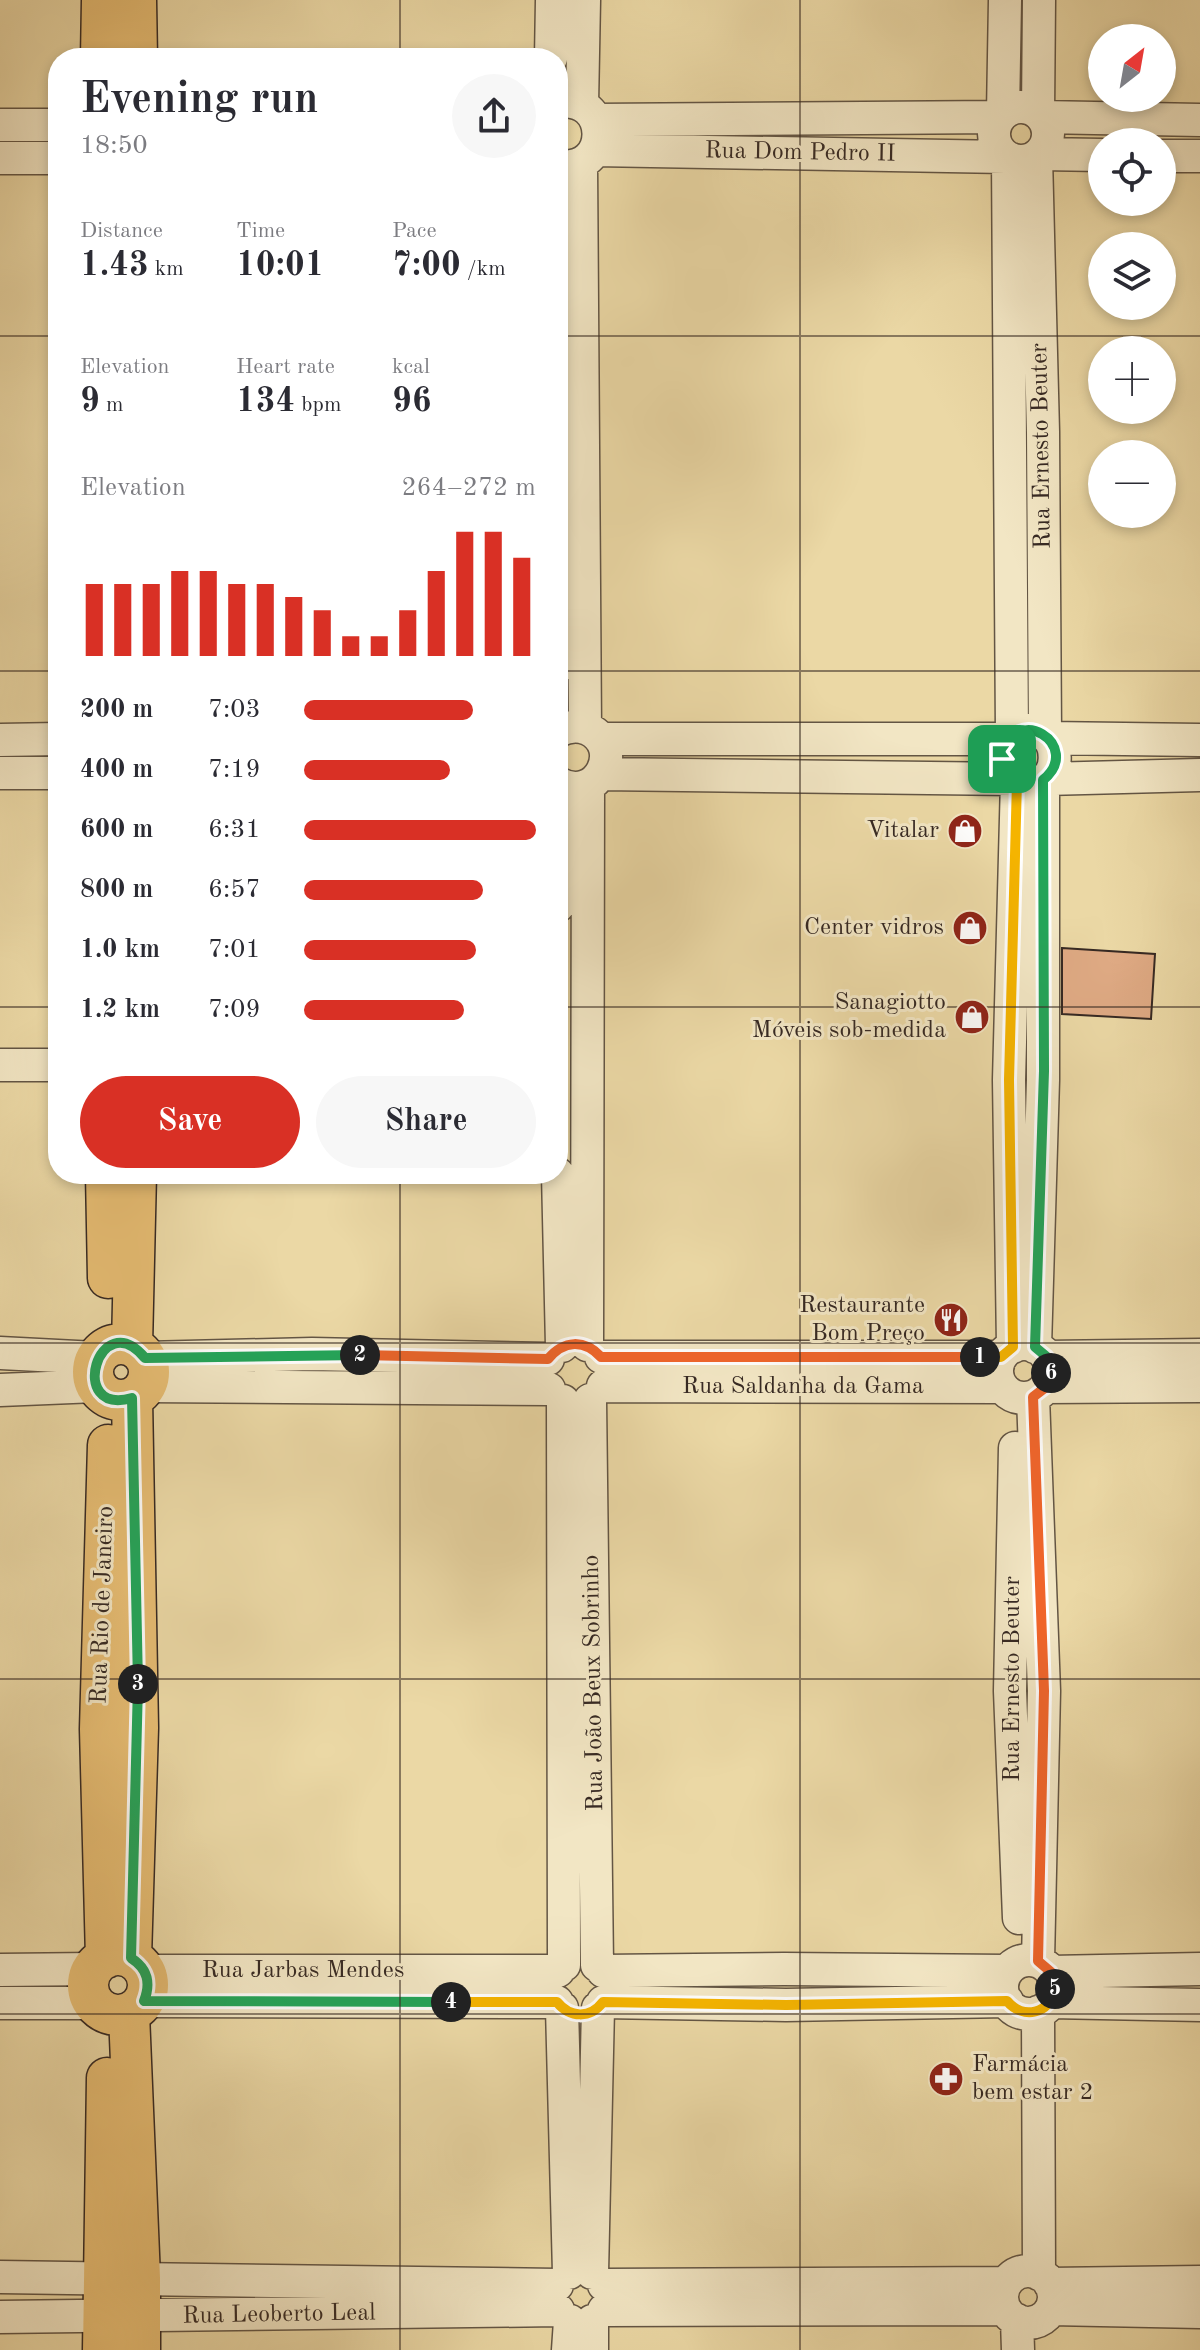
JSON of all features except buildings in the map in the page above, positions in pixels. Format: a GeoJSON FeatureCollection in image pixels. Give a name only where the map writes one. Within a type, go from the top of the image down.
{"type":"FeatureCollection","features":[{"type":"Feature","properties":{"kind":"main road"},"geometry":{"type":"LineString","coordinates":[[101,48],[102,0]]}},
{"type":"Feature","properties":{"kind":"main road"},"geometry":{"type":"LineString","coordinates":[[136,0],[137,48]]}},
{"type":"Feature","properties":{"kind":"main road","name":"Rua Rio de Janeiro"},"geometry":{"type":"LineString","coordinates":[[107,1184],[121,1372]]}},
{"type":"Feature","properties":{"kind":"main road","name":"Rua Rio de Janeiro"},"geometry":{"type":"LineString","coordinates":[[121,2333],[121,1372],[135,1184]]}},
{"type":"Feature","properties":{"kind":"street"},"geometry":{"type":"LineString","coordinates":[[551,48],[552,0]]}},
{"type":"Feature","properties":{"kind":"street"},"geometry":{"type":"LineString","coordinates":[[577,732],[578,134],[584,0]]}},
{"type":"Feature","properties":{"kind":"street"},"geometry":{"type":"LineString","coordinates":[[1005,0],[1001,115],[993,133],[994,142],[1022,157],[1048,140],[1046,124],[1040,115],[1039,0]]}},
{"type":"Feature","properties":{"kind":"street"},"geometry":{"type":"LineString","coordinates":[[1001,115],[1016,107],[1024,107],[1040,115],[1200,120]]}},
{"type":"Feature","properties":{"kind":"street","name":"Rua Dom Pedro II"},"geometry":{"type":"LineString","coordinates":[[578,134],[1001,115]]}},
{"type":"Feature","properties":{"kind":"street"},"geometry":{"type":"LineString","coordinates":[[0,125],[48,125]]}},
{"type":"Feature","properties":{"kind":"street","name":"Rua Dom Pedro II"},"geometry":{"type":"LineString","coordinates":[[578,134],[1022,157],[1088,155]]}},
{"type":"Feature","properties":{"kind":"street"},"geometry":{"type":"LineString","coordinates":[[1176,156],[1200,156]]}},
{"type":"Feature","properties":{"kind":"street","name":"Rua Ernesto Beuter"},"geometry":{"type":"LineString","coordinates":[[1022,157],[1043,432],[1047,737]]}},
{"type":"Feature","properties":{"kind":"street","name":"Rua Ernesto Beuter"},"geometry":{"type":"LineString","coordinates":[[1011,738],[1022,157]]}},
{"type":"Feature","properties":{"kind":"street"},"geometry":{"type":"LineString","coordinates":[[0,158],[48,158]]}},
{"type":"Feature","properties":{"kind":"street"},"geometry":{"type":"LineString","coordinates":[[568,603],[577,732],[606,757],[577,782],[568,841]]}},
{"type":"Feature","properties":{"kind":"street"},"geometry":{"type":"LineString","coordinates":[[1036,730],[1047,737],[1054,746],[1057,760],[1053,770],[1030,780],[1006,771],[1002,759],[1004,746],[1011,738],[1021,731],[1036,730]]}},
{"type":"Feature","properties":{"kind":"street"},"geometry":{"type":"LineString","coordinates":[[577,732],[785,739],[1011,738]]}},
{"type":"Feature","properties":{"kind":"street"},"geometry":{"type":"LineString","coordinates":[[1047,737],[1200,740]]}},
{"type":"Feature","properties":{"kind":"street"},"geometry":{"type":"LineString","coordinates":[[0,740],[48,739]]}},
{"type":"Feature","properties":{"kind":"street"},"geometry":{"type":"LineString","coordinates":[[785,739],[786,776]]}},
{"type":"Feature","properties":{"kind":"street"},"geometry":{"type":"LineString","coordinates":[[872,739],[872,777]]}},
{"type":"Feature","properties":{"kind":"street"},"geometry":{"type":"LineString","coordinates":[[0,773],[48,773]]}},
{"type":"Feature","properties":{"kind":"street"},"geometry":{"type":"LineString","coordinates":[[577,782],[786,776],[1030,780],[1200,775]]}},
{"type":"Feature","properties":{"kind":"street","name":"Rua Ernesto Beuter"},"geometry":{"type":"LineString","coordinates":[[1028,2307],[1029,1987],[1010,1691],[1024,1372],[1009,1080],[1030,780]]}},
{"type":"Feature","properties":{"kind":"street","name":"Rua João Beux Sobrinho"},"geometry":{"type":"LineString","coordinates":[[577,782],[575,1373],[560,1986],[581,2308]]}},
{"type":"Feature","properties":{"kind":"street"},"geometry":{"type":"LineString","coordinates":[[0,1065],[48,1065]]}},
{"type":"Feature","properties":{"kind":"street","name":"Rua João Beux Sobrinho"},"geometry":{"type":"LineString","coordinates":[[559,1184],[575,1373],[600,1987],[581,2308]]}},
{"type":"Feature","properties":{"kind":"street","name":"Rua Saldanha da Gama"},"geometry":{"type":"LineString","coordinates":[[0,1353],[121,1372],[313,1388],[575,1373],[1024,1372],[1200,1386]]}},
{"type":"Feature","properties":{"kind":"street"},"geometry":{"type":"LineString","coordinates":[[312,1354],[313,1388]]}},
{"type":"Feature","properties":{"kind":"street","name":"Rua Saldanha da Gama"},"geometry":{"type":"LineString","coordinates":[[0,1390],[121,1372],[312,1354],[575,1373]]}},
{"type":"Feature","properties":{"kind":"street","name":"Rua Saldanha da Gama"},"geometry":{"type":"LineString","coordinates":[[1024,1372],[1200,1355]]}},
{"type":"Feature","properties":{"kind":"street"},"geometry":{"type":"LineString","coordinates":[[580,1960],[600,1987],[584,2015],[576,2015],[560,1986],[580,1960]]}},
{"type":"Feature","properties":{"kind":"street"},"geometry":{"type":"LineString","coordinates":[[600,1987],[784,1969],[1029,1987],[1200,2005]]}},
{"type":"Feature","properties":{"kind":"street"},"geometry":{"type":"LineString","coordinates":[[1029,1987],[1200,1969]]}},
{"type":"Feature","properties":{"kind":"street","name":"Rua Jarbas Mendes"},"geometry":{"type":"LineString","coordinates":[[0,1970],[119,1986],[560,1986]]}},
{"type":"Feature","properties":{"kind":"street","name":"Rua Jarbas Mendes"},"geometry":{"type":"LineString","coordinates":[[0,2003],[119,1986]]}},
{"type":"Feature","properties":{"kind":"street","name":"Rua Leoberto Leal"},"geometry":{"type":"LineString","coordinates":[[0,2277],[121,2278],[581,2308]]}},
{"type":"Feature","properties":{"kind":"street","name":"Rua Leoberto Leal"},"geometry":{"type":"LineString","coordinates":[[1028,2307],[1200,2282]]}},
{"type":"Feature","properties":{"kind":"street","name":"Rua Leoberto Leal"},"geometry":{"type":"LineString","coordinates":[[0,2317],[121,2333],[581,2308],[1028,2307],[1200,2312]]}},
{"type":"Feature","properties":{"kind":"place","name":"Vitalar"},"geometry":{"type":"Point","coordinates":[965,831]}},
{"type":"Feature","properties":{"kind":"place","name":"Center vidros"},"geometry":{"type":"Point","coordinates":[970,928]}},
{"type":"Feature","properties":{"kind":"place","name":"Sanagiotto Móveis sob-medida"},"geometry":{"type":"Point","coordinates":[972,1017]}},
{"type":"Feature","properties":{"kind":"place","name":"Restaurante Bom Preço"},"geometry":{"type":"Point","coordinates":[951,1320]}},
{"type":"Feature","properties":{"kind":"place","name":"Farmácia bem estar 2"},"geometry":{"type":"Point","coordinates":[946,2079]}},
{"type":"Feature","properties":{"kind":"route"},"geometry":{"type":"LineString","coordinates":[[1036,730],[1054,746],[1057,760],[1053,770],[1043,780],[1044,1071],[1035,1347],[1047,1357],[1051,1372],[1046,1387],[1033,1397],[1044,1691],[1038,1961],[1046,1966],[1054,1979],[1056,1987],[1051,2002],[1038,2012],[1029,2013],[1012,2008],[1007,2001],[786,2005],[603,2002],[591,2012],[576,2015],[557,2002],[144,2001],[149,1981],[145,1971],[131,1958],[138,1728],[132,1398],[117,1400],[96,1386],[93,1367],[96,1358],[109,1346],[125,1344],[139,1350],[145,1358],[312,1354],[548,1359],[570,1343],[587,1345],[601,1357],[1001,1357],[1013,1347],[1009,1080],[1017,781],[1006,771],[1002,759],[1004,746],[1012,736],[1021,731],[1036,730]]}}]}
